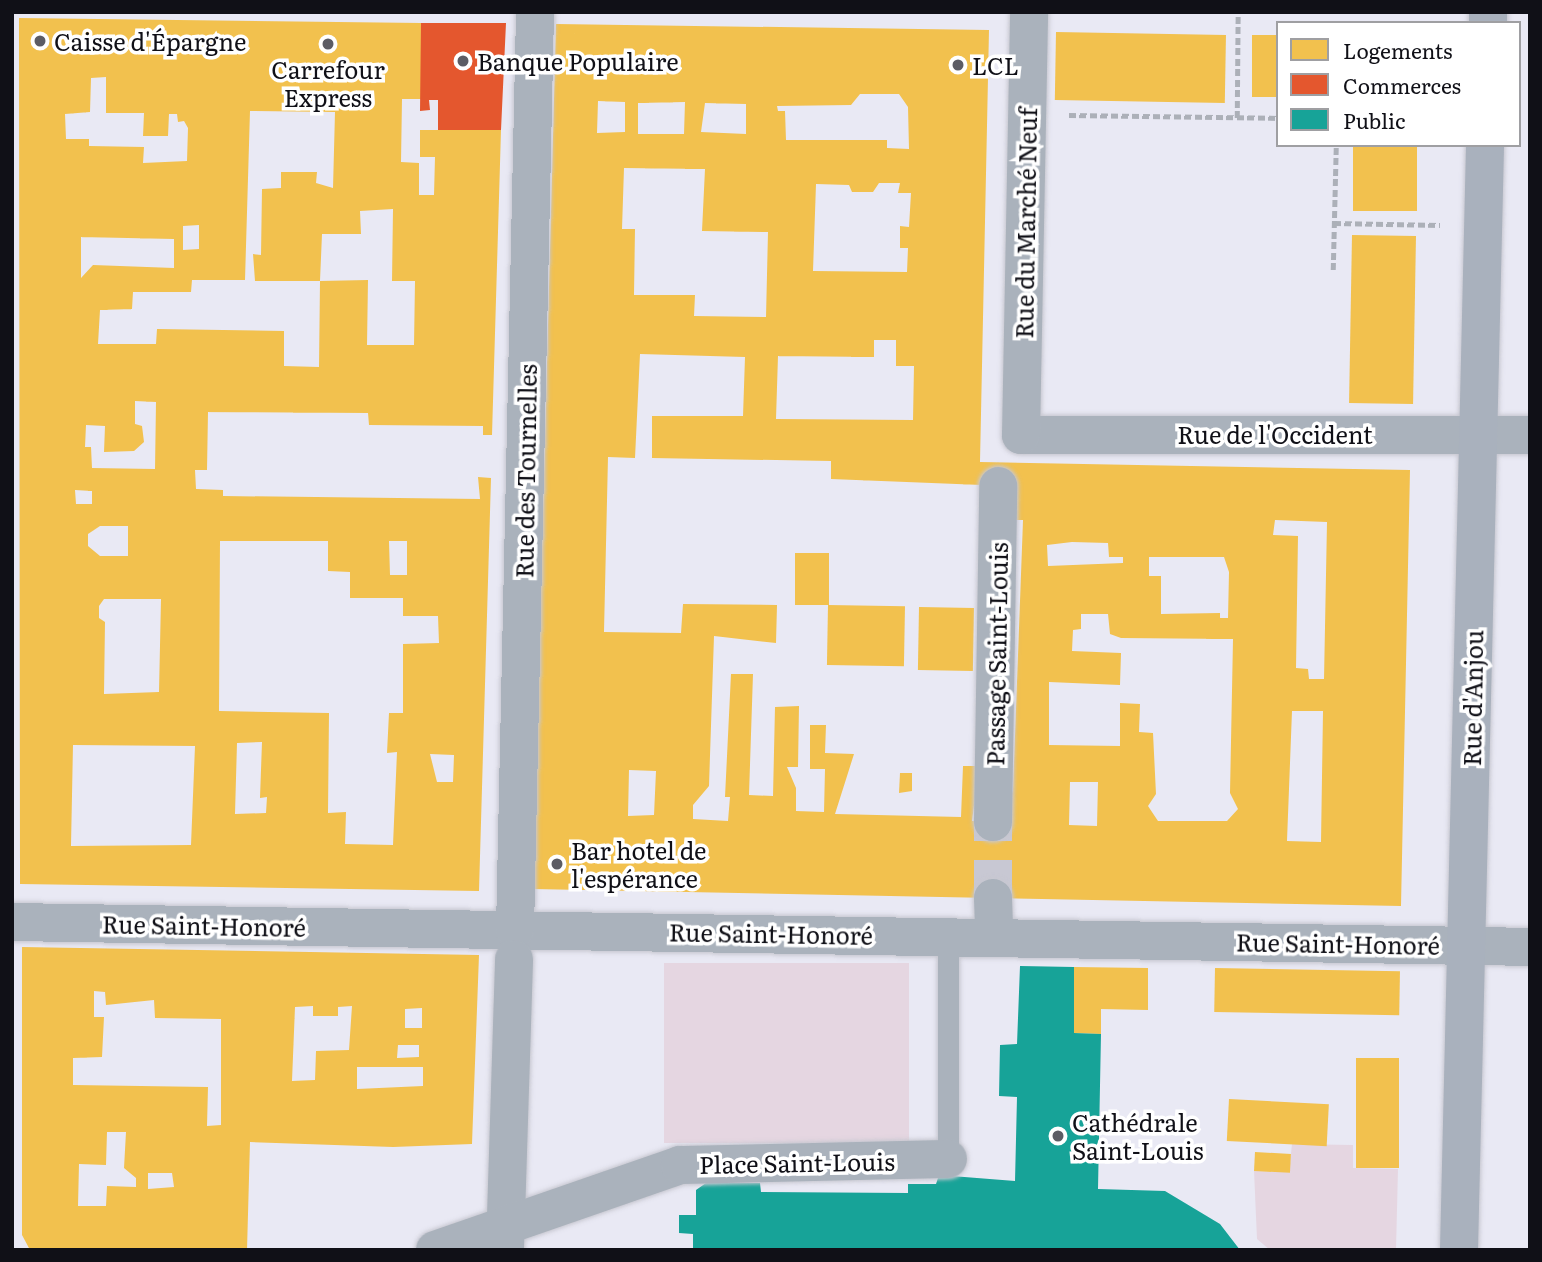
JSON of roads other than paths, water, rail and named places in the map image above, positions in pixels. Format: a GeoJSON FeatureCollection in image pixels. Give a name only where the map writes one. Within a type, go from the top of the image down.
{"type":"FeatureCollection","features":[{"type":"Feature","properties":{"kind":"street","name":"Rue des Tournelles"},"geometry":{"type":"LineString","coordinates":[[505,1238],[535,12]]}},
{"type":"Feature","properties":{"kind":"street","name":"Rue du Marché Neuf"},"geometry":{"type":"LineString","coordinates":[[1006,461],[1026,115],[1029,12]]}},
{"type":"Feature","properties":{"kind":"street","name":"Rue d'Anjou"},"geometry":{"type":"LineString","coordinates":[[1459,1250],[1485,147]]}},
{"type":"Feature","properties":{"kind":"street","name":"Rue de l'Occident"},"geometry":{"type":"LineString","coordinates":[[1006,461],[1072,436],[1530,435]]}},
{"type":"Feature","properties":{"kind":"street","name":"Passage Saint-Louis"},"geometry":{"type":"LineString","coordinates":[[993,822],[1006,461]]}},
{"type":"Feature","properties":{"kind":"street"},"geometry":{"type":"LineString","coordinates":[[993,898],[994,936]]}},
{"type":"Feature","properties":{"kind":"street","name":"Rue Saint-Honoré"},"geometry":{"type":"LineString","coordinates":[[12,922],[514,945],[947,934],[1530,947]]}},
{"type":"Feature","properties":{"kind":"street","name":"Place Saint-Louis"},"geometry":{"type":"LineString","coordinates":[[435,1250],[505,1238],[680,1165],[948,1159]]}},
{"type":"Feature","properties":{"kind":"lane","name":"Place Saint-Louis"},"geometry":{"type":"LineString","coordinates":[[947,934],[948,1159]]}},
{"type":"Feature","properties":{"kind":"tunnel"},"geometry":{"type":"LineString","coordinates":[[993,822],[993,898]]}},
{"type":"Feature","properties":{"kind":"place","name":"Caisse d'Épargne"},"geometry":{"type":"Point","coordinates":[40,41]}},
{"type":"Feature","properties":{"kind":"place","name":"Carrefour Express"},"geometry":{"type":"Point","coordinates":[328,44]}},
{"type":"Feature","properties":{"kind":"place","name":"Banque Populaire"},"geometry":{"type":"Point","coordinates":[463,61]}},
{"type":"Feature","properties":{"kind":"place","name":"LCL"},"geometry":{"type":"Point","coordinates":[958,65]}},
{"type":"Feature","properties":{"kind":"place","name":"Bar hotel de l'espérance"},"geometry":{"type":"Point","coordinates":[557,864]}},
{"type":"Feature","properties":{"kind":"place","name":"Cathédrale Saint-Louis"},"geometry":{"type":"Point","coordinates":[1058,1136]}}]}
